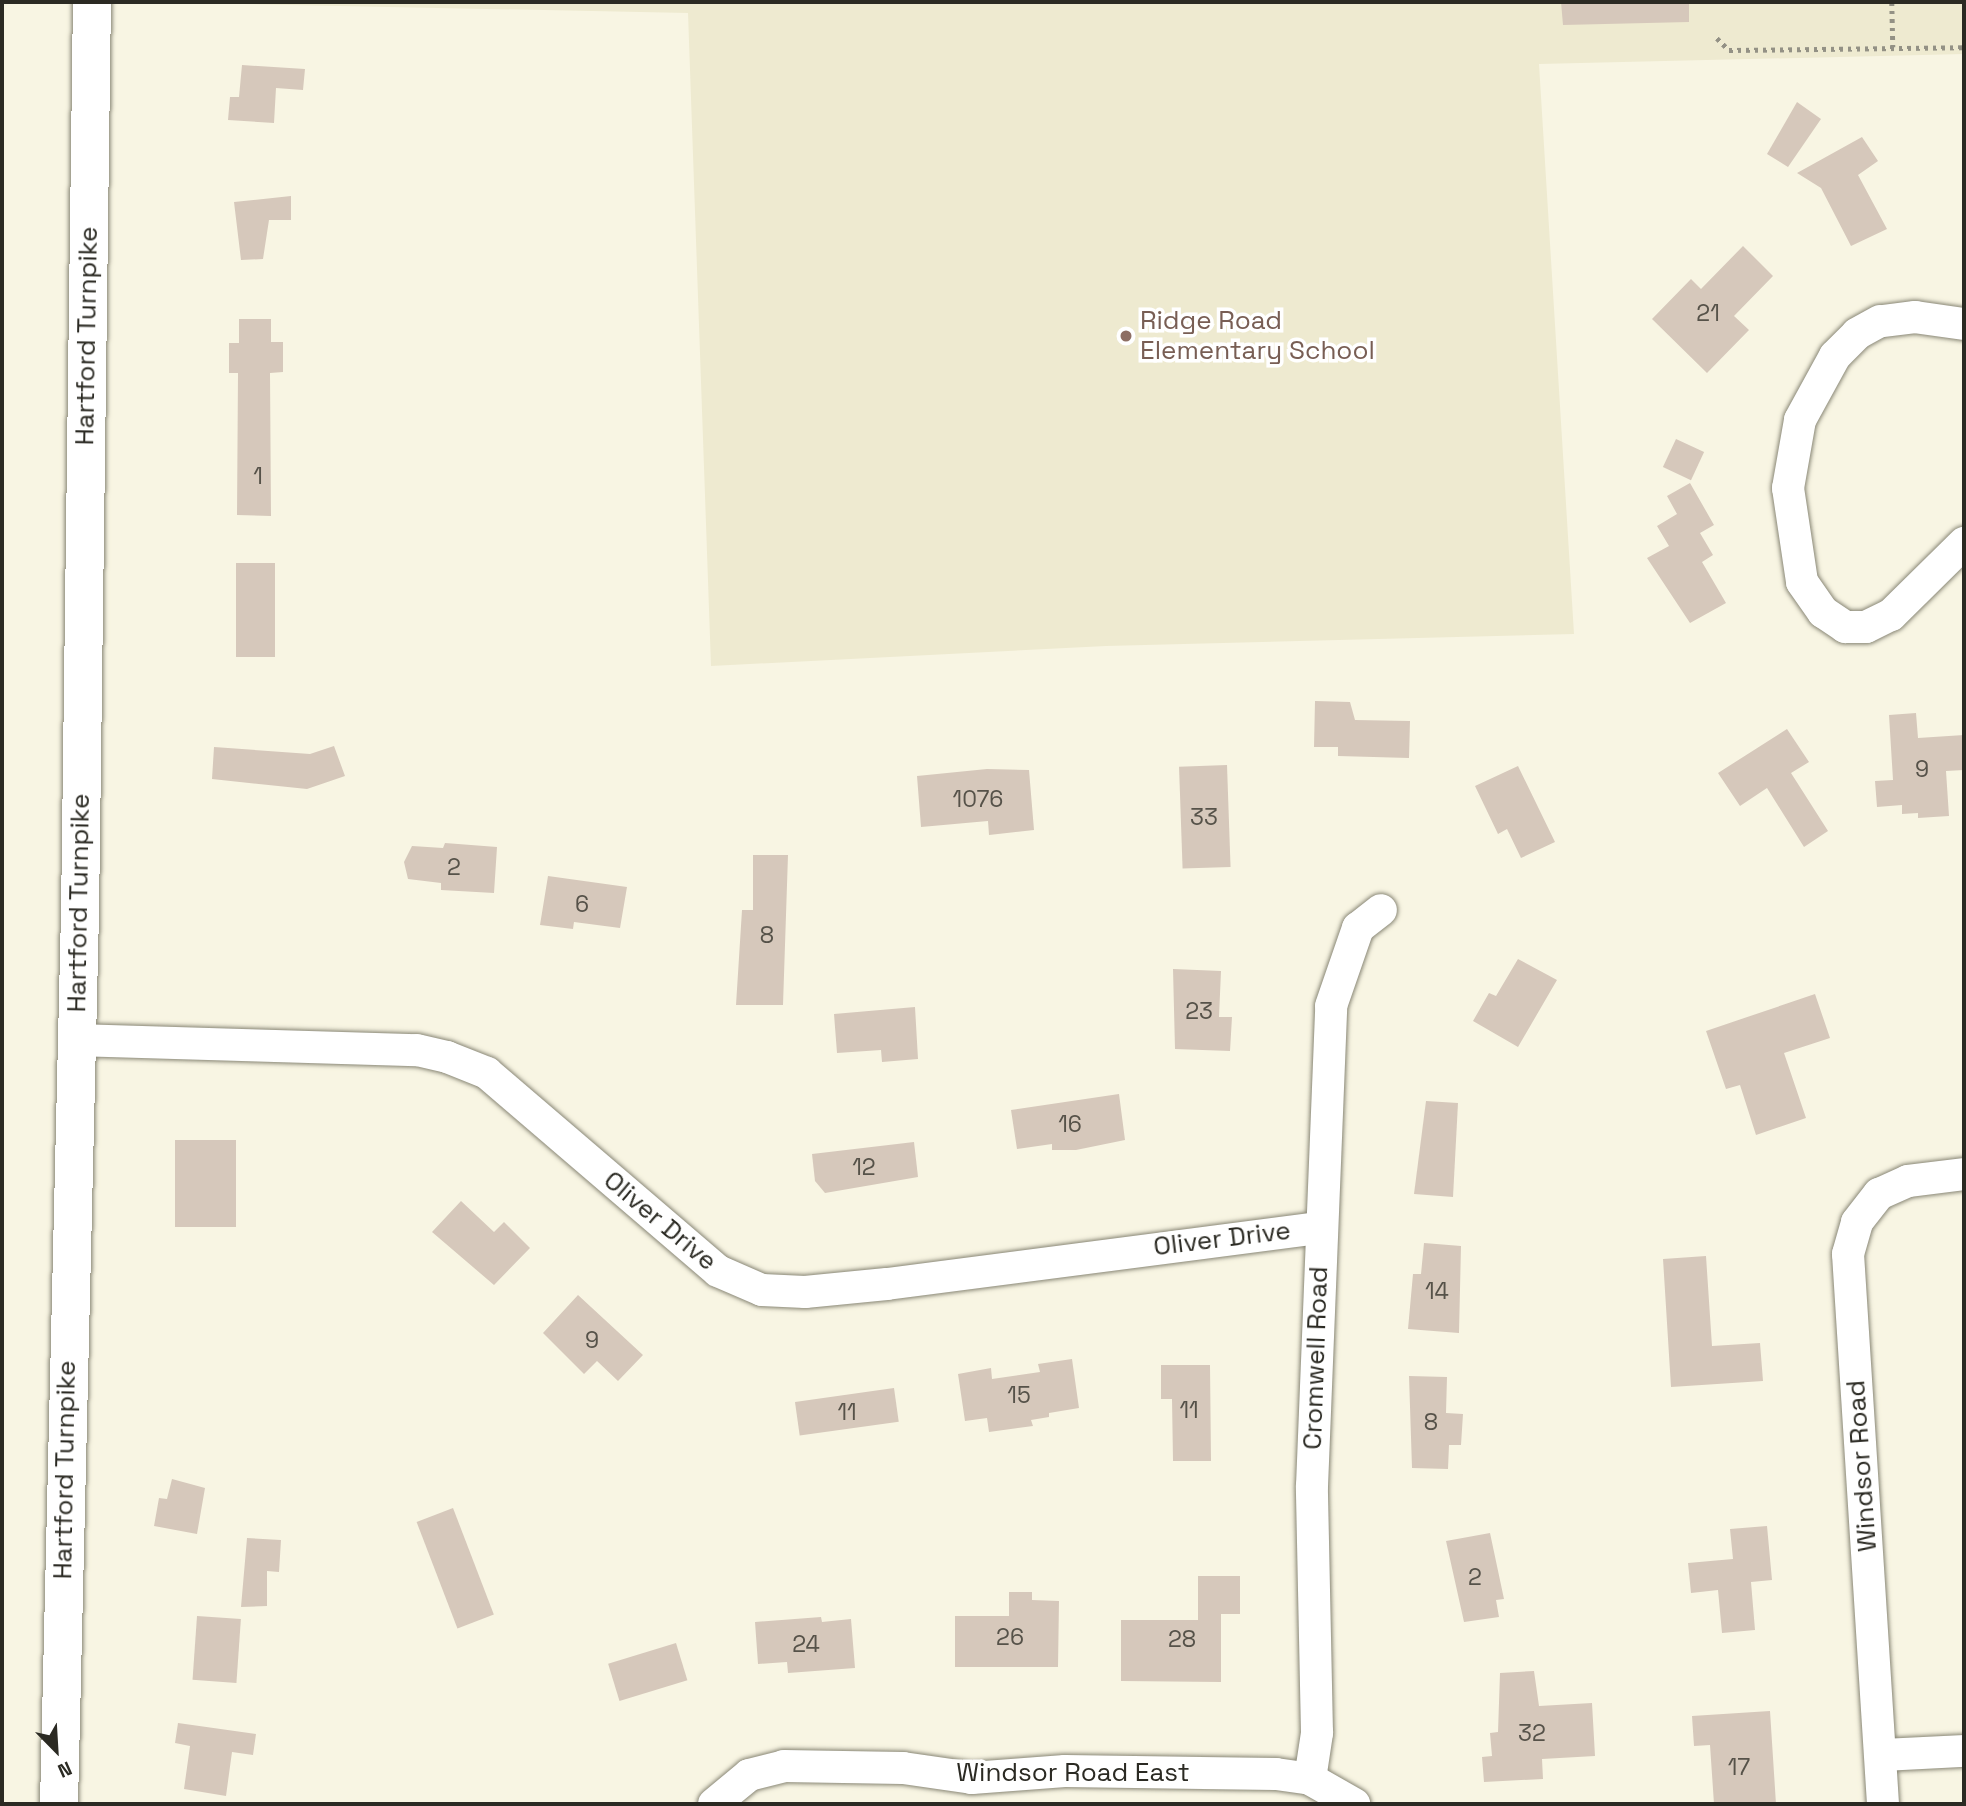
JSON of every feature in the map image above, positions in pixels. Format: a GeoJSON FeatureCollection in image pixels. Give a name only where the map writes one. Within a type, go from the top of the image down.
{"type":"FeatureCollection","features":[{"type":"Feature","properties":{"kind":"main road","name":"Hartford Turnpike"},"geometry":{"type":"LineString","coordinates":[[59,1804],[92,2]]}},
{"type":"Feature","properties":{"kind":"street"},"geometry":{"type":"LineString","coordinates":[[1964,324],[1915,317],[1880,321],[1857,334],[1835,356],[1800,420],[1788,488],[1802,582],[1823,612],[1845,627],[1866,627],[1891,615],[1964,543]]}},
{"type":"Feature","properties":{"kind":"street","name":"Cromwell Road"},"geometry":{"type":"LineString","coordinates":[[1310,1779],[1317,1733],[1311,1486],[1319,1228],[1331,1006],[1358,928],[1381,909]]}},
{"type":"Feature","properties":{"kind":"street","name":"Oliver Drive"},"geometry":{"type":"LineString","coordinates":[[75,1040],[417,1050],[447,1056],[487,1073],[718,1271],[762,1290],[805,1292],[887,1284],[1319,1228]]}},
{"type":"Feature","properties":{"kind":"street","name":"Windsor Road"},"geometry":{"type":"LineString","coordinates":[[1884,1755],[1849,1254],[1857,1222],[1879,1194],[1908,1181],[1964,1174]]}},
{"type":"Feature","properties":{"kind":"street"},"geometry":{"type":"LineString","coordinates":[[1883,1804],[1884,1755],[1964,1751]]}},
{"type":"Feature","properties":{"kind":"street","name":"Windsor Road East"},"geometry":{"type":"LineString","coordinates":[[714,1804],[749,1775],[784,1766],[903,1768],[972,1778],[1065,1771],[1310,1779],[1354,1804]]}},
{"type":"Feature","properties":{"kind":"path"},"geometry":{"type":"LineString","coordinates":[[1892,2],[1893,47]]}},
{"type":"Feature","properties":{"kind":"path"},"geometry":{"type":"LineString","coordinates":[[1717,38],[1729,50],[1964,47]]}},
{"type":"Feature","properties":{"kind":"shaded area","name":"Ridge Road Elementary School"},"geometry":{"type":"Polygon","coordinates":[[[144,2],[1964,2],[1964,54],[1539,64],[1574,634],[1106,646],[711,666],[688,13],[144,2]]]}},
{"type":"Feature","properties":{"kind":"building"},"geometry":{"type":"Polygon","coordinates":[[[1561,2],[1689,2],[1689,22],[1563,25],[1561,2]]]}},
{"type":"Feature","properties":{"kind":"building"},"geometry":{"type":"Polygon","coordinates":[[[242,65],[305,69],[303,90],[276,88],[274,123],[228,120],[230,97],[239,97],[242,65]]]}},
{"type":"Feature","properties":{"kind":"building"},"geometry":{"type":"Polygon","coordinates":[[[1797,102],[1821,119],[1788,167],[1767,154],[1797,102]]]}},
{"type":"Feature","properties":{"kind":"building"},"geometry":{"type":"Polygon","coordinates":[[[1862,137],[1878,161],[1858,175],[1887,229],[1851,246],[1821,188],[1797,173],[1862,137]]]}},
{"type":"Feature","properties":{"kind":"building"},"geometry":{"type":"Polygon","coordinates":[[[291,196],[291,220],[269,220],[263,259],[241,260],[234,202],[291,196]]]}},
{"type":"Feature","properties":{"kind":"building"},"geometry":{"type":"Polygon","coordinates":[[[1743,246],[1773,276],[1734,316],[1749,330],[1707,373],[1652,319],[1691,279],[1701,289],[1743,246]]]}},
{"type":"Feature","properties":{"kind":"building"},"geometry":{"type":"Polygon","coordinates":[[[239,319],[271,319],[271,342],[283,342],[283,372],[270,373],[271,516],[237,515],[238,373],[229,373],[229,343],[239,343],[239,319]]]}},
{"type":"Feature","properties":{"kind":"building"},"geometry":{"type":"Polygon","coordinates":[[[1676,439],[1704,452],[1691,480],[1663,467],[1676,439]]]}},
{"type":"Feature","properties":{"kind":"building"},"geometry":{"type":"Polygon","coordinates":[[[1690,483],[1714,525],[1700,533],[1713,555],[1702,562],[1726,603],[1690,623],[1647,558],[1669,546],[1657,526],[1677,514],[1667,496],[1690,483]]]}},
{"type":"Feature","properties":{"kind":"building"},"geometry":{"type":"Polygon","coordinates":[[[236,563],[275,563],[275,657],[236,657],[236,563]]]}},
{"type":"Feature","properties":{"kind":"building"},"geometry":{"type":"Polygon","coordinates":[[[1315,701],[1350,702],[1355,720],[1410,721],[1409,758],[1338,756],[1338,747],[1314,747],[1315,701]]]}},
{"type":"Feature","properties":{"kind":"building"},"geometry":{"type":"Polygon","coordinates":[[[1916,713],[1918,738],[1964,735],[1964,770],[1946,771],[1949,816],[1918,818],[1918,813],[1902,814],[1902,805],[1877,807],[1875,781],[1893,780],[1889,715],[1916,713]]]}},
{"type":"Feature","properties":{"kind":"building"},"geometry":{"type":"Polygon","coordinates":[[[1787,729],[1809,762],[1791,773],[1828,831],[1804,847],[1767,788],[1740,806],[1718,773],[1787,729]]]}},
{"type":"Feature","properties":{"kind":"building"},"geometry":{"type":"Polygon","coordinates":[[[334,746],[345,776],[307,789],[212,779],[214,747],[310,754],[334,746]]]}},
{"type":"Feature","properties":{"kind":"building"},"geometry":{"type":"Polygon","coordinates":[[[1227,765],[1231,867],[1183,869],[1179,767],[1227,765]]]}},
{"type":"Feature","properties":{"kind":"building"},"geometry":{"type":"Polygon","coordinates":[[[1518,766],[1555,842],[1521,858],[1507,829],[1498,834],[1475,786],[1518,766]]]}},
{"type":"Feature","properties":{"kind":"building"},"geometry":{"type":"Polygon","coordinates":[[[987,769],[1029,770],[1034,830],[989,835],[988,821],[921,827],[917,776],[987,769]]]}},
{"type":"Feature","properties":{"kind":"building"},"geometry":{"type":"Polygon","coordinates":[[[445,843],[497,847],[494,893],[441,890],[441,883],[408,879],[404,862],[412,846],[443,848],[445,843]]]}},
{"type":"Feature","properties":{"kind":"building"},"geometry":{"type":"Polygon","coordinates":[[[753,855],[788,855],[783,1005],[736,1005],[742,910],[753,910],[753,855]]]}},
{"type":"Feature","properties":{"kind":"building"},"geometry":{"type":"Polygon","coordinates":[[[548,876],[627,887],[620,928],[574,922],[573,929],[540,925],[548,876]]]}},
{"type":"Feature","properties":{"kind":"building"},"geometry":{"type":"Polygon","coordinates":[[[1518,959],[1557,980],[1518,1047],[1473,1021],[1489,993],[1496,996],[1518,959]]]}},
{"type":"Feature","properties":{"kind":"building"},"geometry":{"type":"Polygon","coordinates":[[[1173,969],[1221,971],[1219,1017],[1232,1017],[1230,1051],[1175,1049],[1173,969]]]}},
{"type":"Feature","properties":{"kind":"building"},"geometry":{"type":"Polygon","coordinates":[[[1815,994],[1830,1038],[1784,1053],[1806,1118],[1756,1135],[1740,1085],[1726,1089],[1706,1031],[1815,994]]]}},
{"type":"Feature","properties":{"kind":"building"},"geometry":{"type":"Polygon","coordinates":[[[915,1007],[918,1059],[882,1062],[881,1050],[837,1053],[834,1014],[915,1007]]]}},
{"type":"Feature","properties":{"kind":"building"},"geometry":{"type":"Polygon","coordinates":[[[1119,1094],[1125,1140],[1076,1150],[1052,1150],[1052,1144],[1017,1149],[1011,1110],[1119,1094]]]}},
{"type":"Feature","properties":{"kind":"building"},"geometry":{"type":"Polygon","coordinates":[[[1426,1101],[1458,1103],[1453,1197],[1414,1194],[1426,1101]]]}},
{"type":"Feature","properties":{"kind":"building"},"geometry":{"type":"Polygon","coordinates":[[[175,1140],[236,1140],[236,1227],[175,1227],[175,1140]]]}},
{"type":"Feature","properties":{"kind":"building"},"geometry":{"type":"Polygon","coordinates":[[[914,1142],[918,1177],[825,1193],[815,1181],[812,1154],[914,1142]]]}},
{"type":"Feature","properties":{"kind":"building"},"geometry":{"type":"Polygon","coordinates":[[[461,1201],[494,1232],[504,1222],[530,1248],[494,1285],[432,1232],[461,1201]]]}},
{"type":"Feature","properties":{"kind":"building"},"geometry":{"type":"Polygon","coordinates":[[[1424,1243],[1461,1246],[1459,1333],[1408,1329],[1413,1274],[1421,1274],[1424,1243]]]}},
{"type":"Feature","properties":{"kind":"building"},"geometry":{"type":"Polygon","coordinates":[[[1706,1256],[1712,1346],[1760,1343],[1763,1381],[1671,1387],[1663,1259],[1706,1256]]]}},
{"type":"Feature","properties":{"kind":"building"},"geometry":{"type":"Polygon","coordinates":[[[578,1295],[643,1355],[618,1381],[597,1361],[584,1374],[543,1333],[578,1295]]]}},
{"type":"Feature","properties":{"kind":"building"},"geometry":{"type":"Polygon","coordinates":[[[1072,1359],[1079,1408],[1049,1413],[1049,1417],[1031,1420],[1033,1426],[989,1432],[987,1418],[965,1421],[958,1374],[991,1368],[992,1379],[1040,1372],[1038,1364],[1072,1359]]]}},
{"type":"Feature","properties":{"kind":"building"},"geometry":{"type":"Polygon","coordinates":[[[1161,1365],[1210,1365],[1211,1461],[1173,1461],[1172,1399],[1161,1399],[1161,1365]]]}},
{"type":"Feature","properties":{"kind":"building"},"geometry":{"type":"Polygon","coordinates":[[[1409,1376],[1447,1377],[1446,1413],[1463,1414],[1461,1445],[1449,1445],[1448,1469],[1412,1468],[1409,1376]]]}},
{"type":"Feature","properties":{"kind":"building"},"geometry":{"type":"Polygon","coordinates":[[[894,1388],[899,1422],[800,1436],[795,1402],[894,1388]]]}},
{"type":"Feature","properties":{"kind":"building"},"geometry":{"type":"Polygon","coordinates":[[[172,1479],[205,1488],[197,1534],[154,1526],[159,1498],[167,1499],[172,1479]]]}},
{"type":"Feature","properties":{"kind":"building"},"geometry":{"type":"Polygon","coordinates":[[[453,1508],[494,1614],[457,1628],[417,1522],[453,1508]]]}},
{"type":"Feature","properties":{"kind":"building"},"geometry":{"type":"Polygon","coordinates":[[[1767,1526],[1772,1580],[1751,1582],[1755,1630],[1722,1633],[1718,1590],[1691,1593],[1688,1563],[1733,1559],[1730,1529],[1767,1526]]]}},
{"type":"Feature","properties":{"kind":"building"},"geometry":{"type":"Polygon","coordinates":[[[1490,1533],[1504,1599],[1496,1600],[1499,1617],[1464,1622],[1446,1541],[1490,1533]]]}},
{"type":"Feature","properties":{"kind":"building"},"geometry":{"type":"Polygon","coordinates":[[[247,1538],[281,1540],[279,1572],[267,1571],[267,1606],[241,1607],[247,1538]]]}},
{"type":"Feature","properties":{"kind":"building"},"geometry":{"type":"Polygon","coordinates":[[[1198,1576],[1240,1576],[1240,1614],[1221,1614],[1221,1682],[1121,1681],[1121,1620],[1198,1620],[1198,1576]]]}},
{"type":"Feature","properties":{"kind":"building"},"geometry":{"type":"Polygon","coordinates":[[[1009,1592],[1032,1592],[1032,1600],[1059,1601],[1058,1667],[955,1667],[955,1616],[1009,1616],[1009,1592]]]}},
{"type":"Feature","properties":{"kind":"building"},"geometry":{"type":"Polygon","coordinates":[[[197,1616],[241,1619],[236,1683],[193,1680],[197,1616]]]}},
{"type":"Feature","properties":{"kind":"building"},"geometry":{"type":"Polygon","coordinates":[[[821,1617],[822,1622],[851,1619],[855,1668],[788,1673],[787,1662],[758,1664],[755,1622],[821,1617]]]}},
{"type":"Feature","properties":{"kind":"building"},"geometry":{"type":"Polygon","coordinates":[[[676,1643],[687,1680],[620,1701],[608,1664],[676,1643]]]}},
{"type":"Feature","properties":{"kind":"building"},"geometry":{"type":"Polygon","coordinates":[[[1534,1671],[1539,1706],[1592,1703],[1595,1756],[1542,1759],[1543,1779],[1484,1782],[1482,1757],[1492,1756],[1490,1733],[1498,1732],[1500,1673],[1534,1671]]]}},
{"type":"Feature","properties":{"kind":"building"},"geometry":{"type":"Polygon","coordinates":[[[1770,1711],[1776,1804],[1714,1804],[1710,1745],[1694,1746],[1692,1716],[1770,1711]]]}},
{"type":"Feature","properties":{"kind":"building"},"geometry":{"type":"Polygon","coordinates":[[[178,1723],[256,1734],[253,1755],[232,1752],[226,1796],[184,1789],[190,1746],[175,1743],[178,1723]]]}},
{"type":"Feature","properties":{"kind":"place","name":"Ridge Road Elementary School"},"geometry":{"type":"Point","coordinates":[1126,336]}}]}
